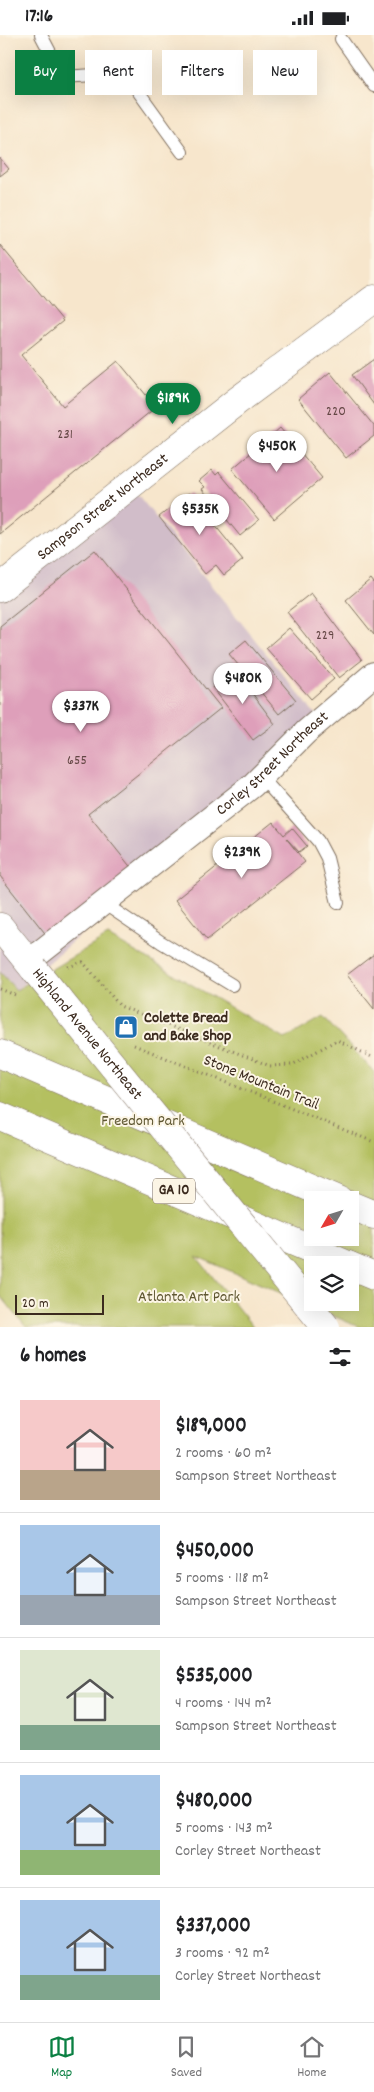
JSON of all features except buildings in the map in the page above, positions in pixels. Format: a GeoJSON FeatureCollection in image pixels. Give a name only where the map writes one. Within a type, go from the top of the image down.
{"type":"FeatureCollection","features":[{"type":"Feature","properties":{"kind":"main road","name":"Sampson Street Northeast"},"geometry":{"type":"LineString","coordinates":[[0,588],[237,401],[374,299]]}},
{"type":"Feature","properties":{"kind":"main road","name":"Highland Avenue Northeast"},"geometry":{"type":"LineString","coordinates":[[0,927],[326,1327]]}},
{"type":"Feature","properties":{"kind":"main road"},"geometry":{"type":"LineString","coordinates":[[0,1054],[318,1191]]}},
{"type":"Feature","properties":{"kind":"main road","name":"GA 10"},"geometry":{"type":"LineString","coordinates":[[0,1116],[328,1256]]}},
{"type":"Feature","properties":{"kind":"main road"},"geometry":{"type":"LineString","coordinates":[[359,1209],[374,1215]]}},
{"type":"Feature","properties":{"kind":"main road","name":"GA 10"},"geometry":{"type":"LineString","coordinates":[[359,1269],[374,1276]]}},
{"type":"Feature","properties":{"kind":"street","name":"Corley Street Northeast"},"geometry":{"type":"LineString","coordinates":[[31,966],[102,902],[261,777],[306,732],[374,674]]}},
{"type":"Feature","properties":{"kind":"lane"},"geometry":{"type":"LineString","coordinates":[[41,35],[64,77],[125,73],[182,152]]}},
{"type":"Feature","properties":{"kind":"lane"},"geometry":{"type":"LineString","coordinates":[[341,39],[374,86]]}},
{"type":"Feature","properties":{"kind":"lane"},"geometry":{"type":"LineString","coordinates":[[261,777],[318,841],[327,858],[338,903]]}},
{"type":"Feature","properties":{"kind":"lane"},"geometry":{"type":"LineString","coordinates":[[102,902],[153,937],[232,985]]}},
{"type":"Feature","properties":{"kind":"path"},"geometry":{"type":"LineString","coordinates":[[64,968],[83,962],[120,1006],[270,1066],[292,1065],[337,1040],[374,1058]]}},
{"type":"Feature","properties":{"kind":"path"},"geometry":{"type":"LineString","coordinates":[[0,989],[26,1000]]}},
{"type":"Feature","properties":{"kind":"path","name":"Stone Mountain Trail"},"geometry":{"type":"LineString","coordinates":[[132,1044],[374,1142]]}},
{"type":"Feature","properties":{"kind":"shaded area"},"geometry":{"type":"Polygon","coordinates":[[[129,484],[324,725],[16,990],[0,972],[0,594],[129,484]]]}},
{"type":"Feature","properties":{"kind":"green space","name":"Freedom Park"},"geometry":{"type":"Polygon","coordinates":[[[108,936],[285,1039],[323,1017],[374,1072],[374,1327],[359,1327],[322,1311],[359,1311],[359,1256],[304,1256],[304,1303],[196,1256],[253,1327],[26,1327],[0,1295],[0,972],[16,990],[108,936]]]}},
{"type":"Feature","properties":{"kind":"place","name":"Colette Bread and Bake Shop"},"geometry":{"type":"Point","coordinates":[126,1027]}},
{"type":"Feature","properties":{"kind":"park label","name":"Atlanta Art Park"},"geometry":{"type":"Point","coordinates":[189,1297]}}]}
